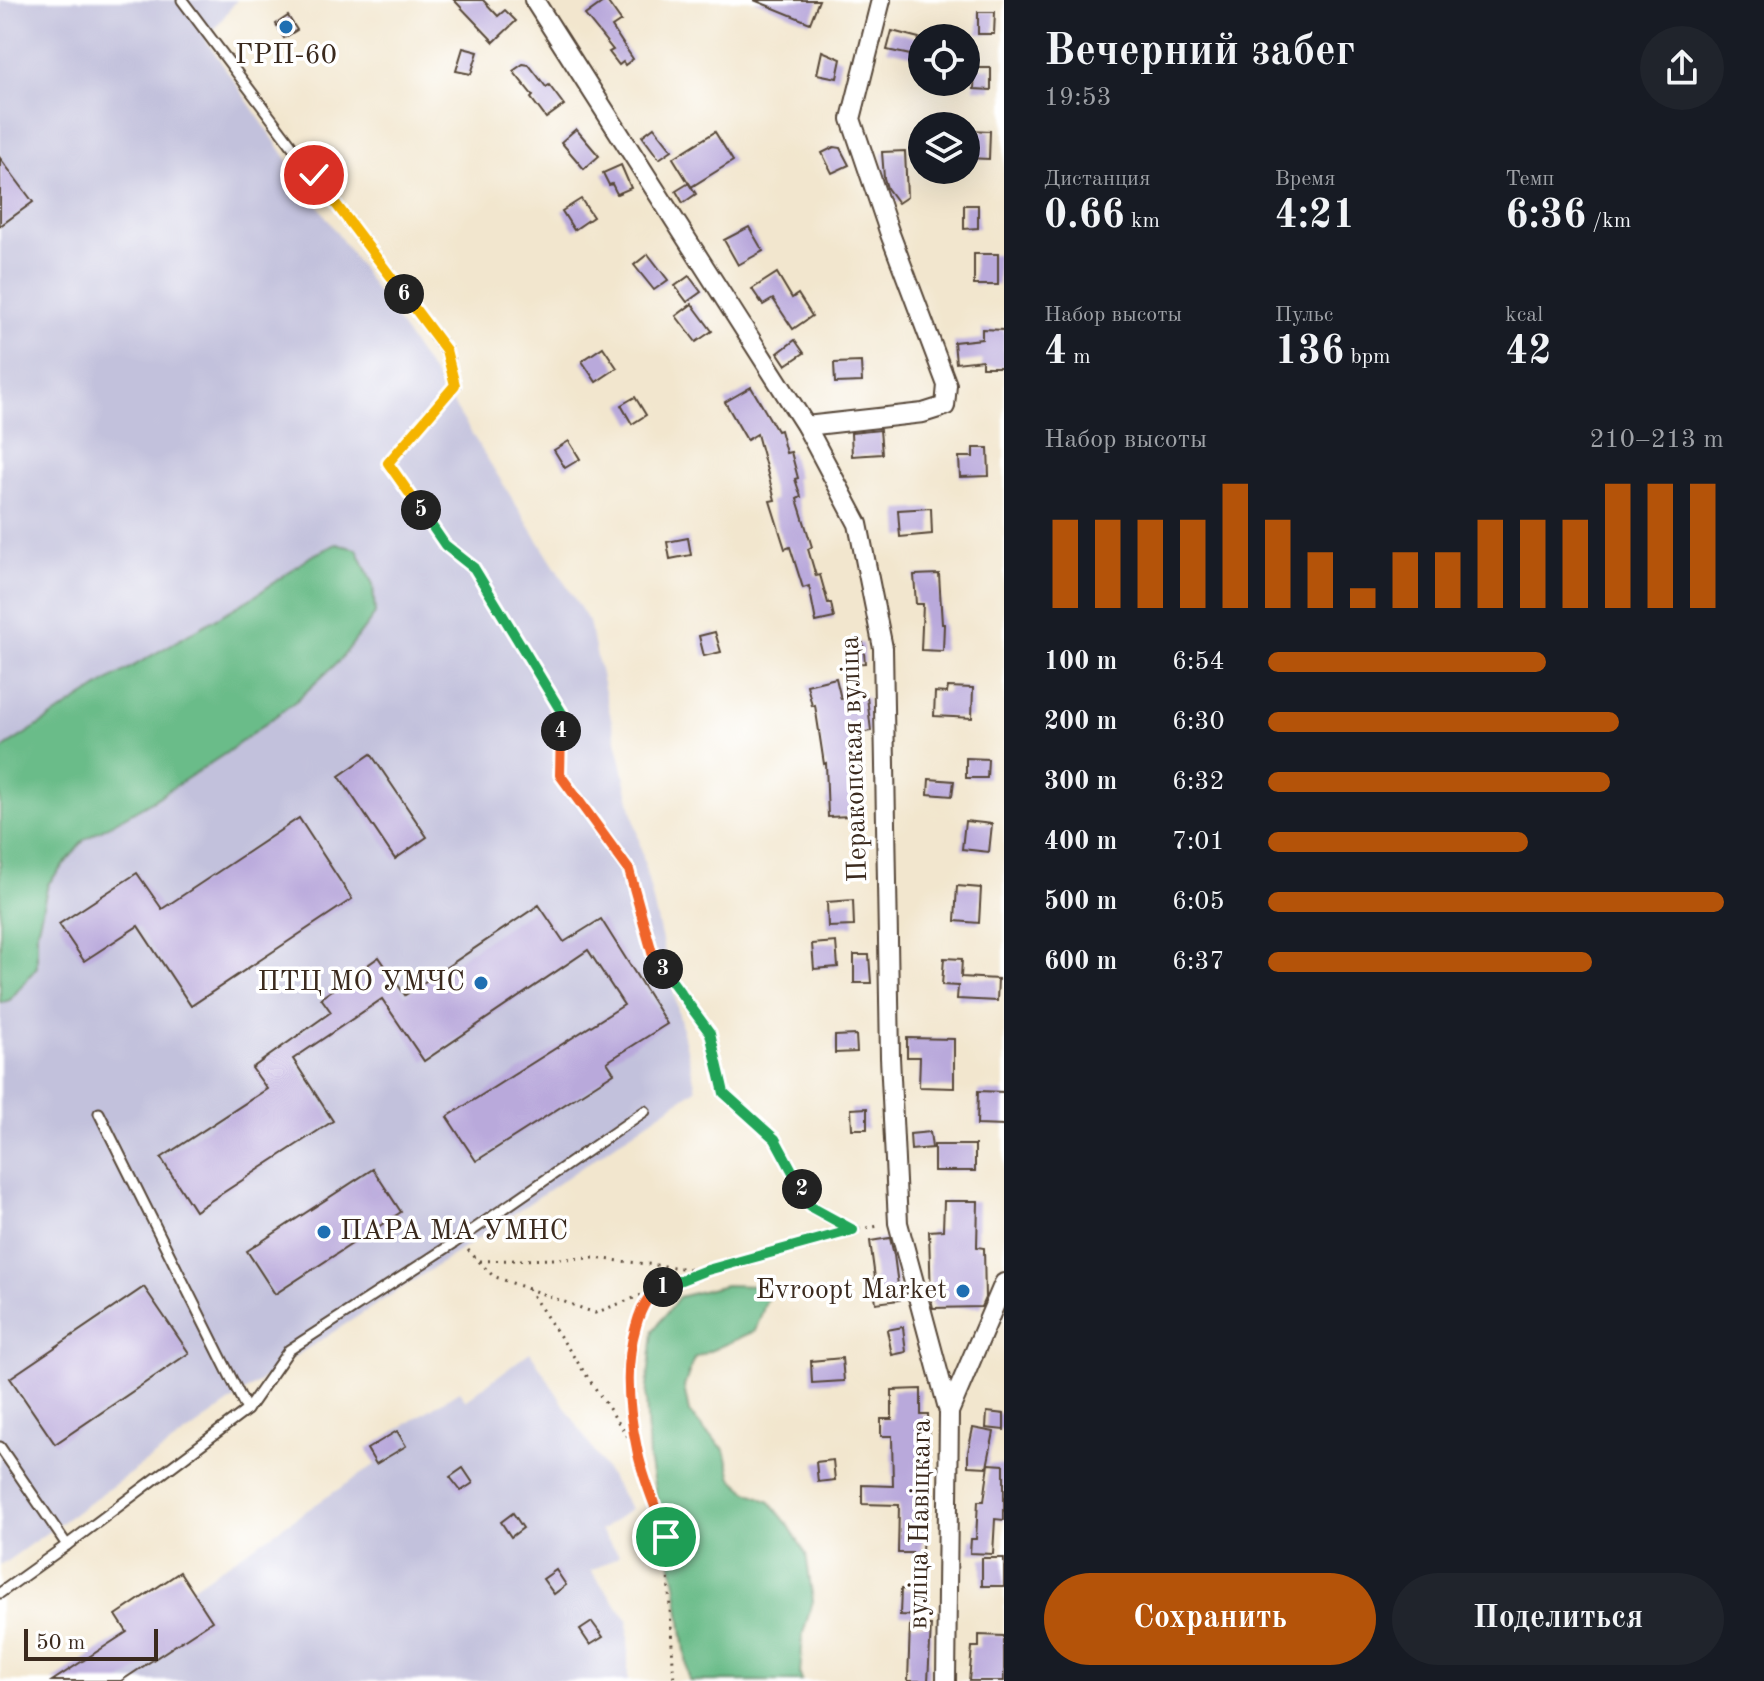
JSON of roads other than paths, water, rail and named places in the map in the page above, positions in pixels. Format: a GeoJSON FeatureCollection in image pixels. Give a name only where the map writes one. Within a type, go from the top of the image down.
{"type":"FeatureCollection","features":[{"type":"Feature","properties":{"kind":"street","name":"Перакопская вуліца"},"geometry":{"type":"LineString","coordinates":[[534,0],[806,426],[858,524],[883,648],[890,1057],[898,1223],[949,1412]]}},
{"type":"Feature","properties":{"kind":"street"},"geometry":{"type":"LineString","coordinates":[[806,426],[923,413],[945,406],[947,385],[851,119],[881,0]]}},
{"type":"Feature","properties":{"kind":"street","name":"вуліца Навіцкага"},"geometry":{"type":"LineString","coordinates":[[946,1681],[949,1412],[1004,1283]]}},
{"type":"Feature","properties":{"kind":"lane"},"geometry":{"type":"LineString","coordinates":[[182,0],[446,350],[455,385],[388,463]]}},
{"type":"Feature","properties":{"kind":"lane"},"geometry":{"type":"LineString","coordinates":[[0,1593],[247,1410],[289,1350],[454,1243],[645,1111]]}},
{"type":"Feature","properties":{"kind":"lane"},"geometry":{"type":"LineString","coordinates":[[99,1113],[247,1410]]}},
{"type":"Feature","properties":{"kind":"lane"},"geometry":{"type":"LineString","coordinates":[[0,1447],[67,1545]]}},
{"type":"Feature","properties":{"kind":"place","name":"ГРП-60"},"geometry":{"type":"Point","coordinates":[286,27]}},
{"type":"Feature","properties":{"kind":"place","name":"ПТЦ МО УМЧС"},"geometry":{"type":"Point","coordinates":[481,983]}},
{"type":"Feature","properties":{"kind":"place","name":"ПАРА МА УМНС"},"geometry":{"type":"Point","coordinates":[324,1232]}},
{"type":"Feature","properties":{"kind":"place","name":"Evroopt Market"},"geometry":{"type":"Point","coordinates":[963,1291]}}]}
